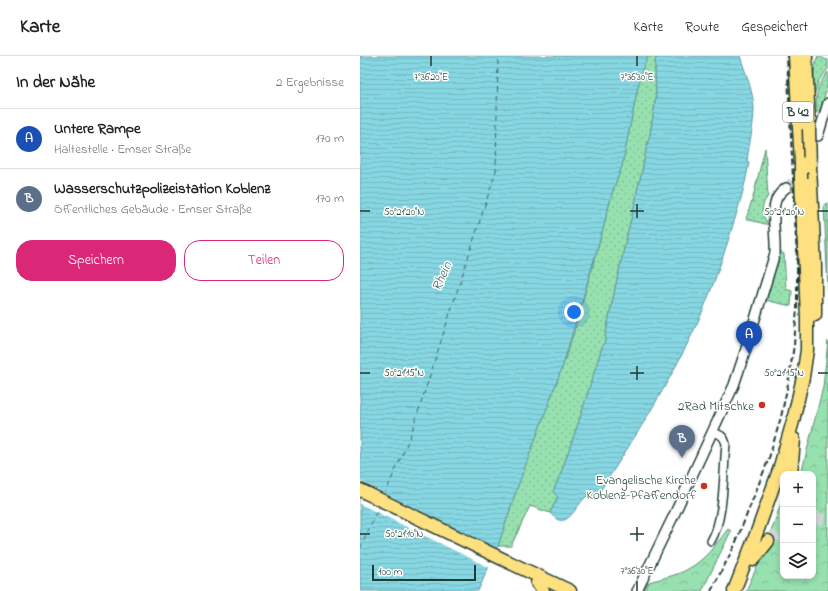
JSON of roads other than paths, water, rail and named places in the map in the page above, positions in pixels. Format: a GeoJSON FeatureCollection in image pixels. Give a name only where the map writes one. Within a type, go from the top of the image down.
{"type":"FeatureCollection","features":[{"type":"Feature","properties":{"kind":"main road"},"geometry":{"type":"LineString","coordinates":[[806,71],[814,56]]}},
{"type":"Feature","properties":{"kind":"main road","name":"B 42"},"geometry":{"type":"LineString","coordinates":[[734,591],[779,470],[791,429],[806,364],[807,317],[801,178],[813,133],[806,71],[799,58]]}},
{"type":"Feature","properties":{"kind":"main road","name":"B 42"},"geometry":{"type":"LineString","coordinates":[[784,471],[809,382],[815,335],[816,295],[805,165],[799,58]]}},
{"type":"Feature","properties":{"kind":"main road"},"geometry":{"type":"LineString","coordinates":[[726,591],[759,508],[780,445],[790,410],[799,368],[807,317]]}},
{"type":"Feature","properties":{"kind":"main road"},"geometry":{"type":"LineString","coordinates":[[791,471],[795,436]]}},
{"type":"Feature","properties":{"kind":"main road","name":"B 42"},"geometry":{"type":"LineString","coordinates":[[740,591],[780,484]]}},
{"type":"Feature","properties":{"kind":"main road"},"geometry":{"type":"LineString","coordinates":[[360,490],[518,570],[540,587],[562,590]]}},
{"type":"Feature","properties":{"kind":"main road"},"geometry":{"type":"LineString","coordinates":[[360,496],[562,590]]}},
{"type":"Feature","properties":{"kind":"main road"},"geometry":{"type":"LineString","coordinates":[[752,560],[768,542]]}},
{"type":"Feature","properties":{"kind":"street"},"geometry":{"type":"LineString","coordinates":[[813,133],[828,103]]}},
{"type":"Feature","properties":{"kind":"street"},"geometry":{"type":"LineString","coordinates":[[637,591],[734,385],[775,253],[776,243],[774,206],[778,196],[786,188]]}},
{"type":"Feature","properties":{"kind":"street"},"geometry":{"type":"LineString","coordinates":[[711,542],[720,515],[726,444],[725,439],[722,436],[713,432]]}},
{"type":"Feature","properties":{"kind":"water","name":"Rhein"},"geometry":{"type":"Polygon","coordinates":[[[360,56],[648,56],[642,70],[637,91],[622,166],[612,193],[603,229],[563,365],[516,491],[498,546],[478,591],[360,591],[360,56]]]}},
{"type":"Feature","properties":{"kind":"water"},"geometry":{"type":"Polygon","coordinates":[[[656,56],[740,56],[750,88],[754,108],[747,161],[749,162],[743,192],[725,250],[701,315],[666,384],[598,494],[595,496],[587,496],[566,519],[556,519],[550,513],[558,497],[553,492],[580,418],[606,338],[616,284],[636,200],[650,135],[656,97],[656,56]]]}},
{"type":"Feature","properties":{"kind":"tunnel"},"geometry":{"type":"LineString","coordinates":[[786,188],[803,168]]}},
{"type":"Feature","properties":{"kind":"tunnel"},"geometry":{"type":"LineString","coordinates":[[816,517],[828,523]]}},
{"type":"Feature","properties":{"kind":"tunnel"},"geometry":{"type":"LineString","coordinates":[[768,541],[780,533]]}},
{"type":"Feature","properties":{"kind":"railway"},"geometry":{"type":"LineString","coordinates":[[711,591],[734,547],[769,458],[781,417],[794,345],[797,308],[797,260],[787,56]]}},
{"type":"Feature","properties":{"kind":"place","name":"Untere Rampe"},"geometry":{"type":"Point","coordinates":[749,354]}},
{"type":"Feature","properties":{"kind":"place","name":"2Rad Mitschke"},"geometry":{"type":"Point","coordinates":[762,405]}},
{"type":"Feature","properties":{"kind":"place","name":"Wasserschutzpolizeistation Koblenz"},"geometry":{"type":"Point","coordinates":[682,458]}},
{"type":"Feature","properties":{"kind":"place","name":"Evangelische Kirche Koblenz-Pfaffendorf"},"geometry":{"type":"Point","coordinates":[704,486]}}]}
